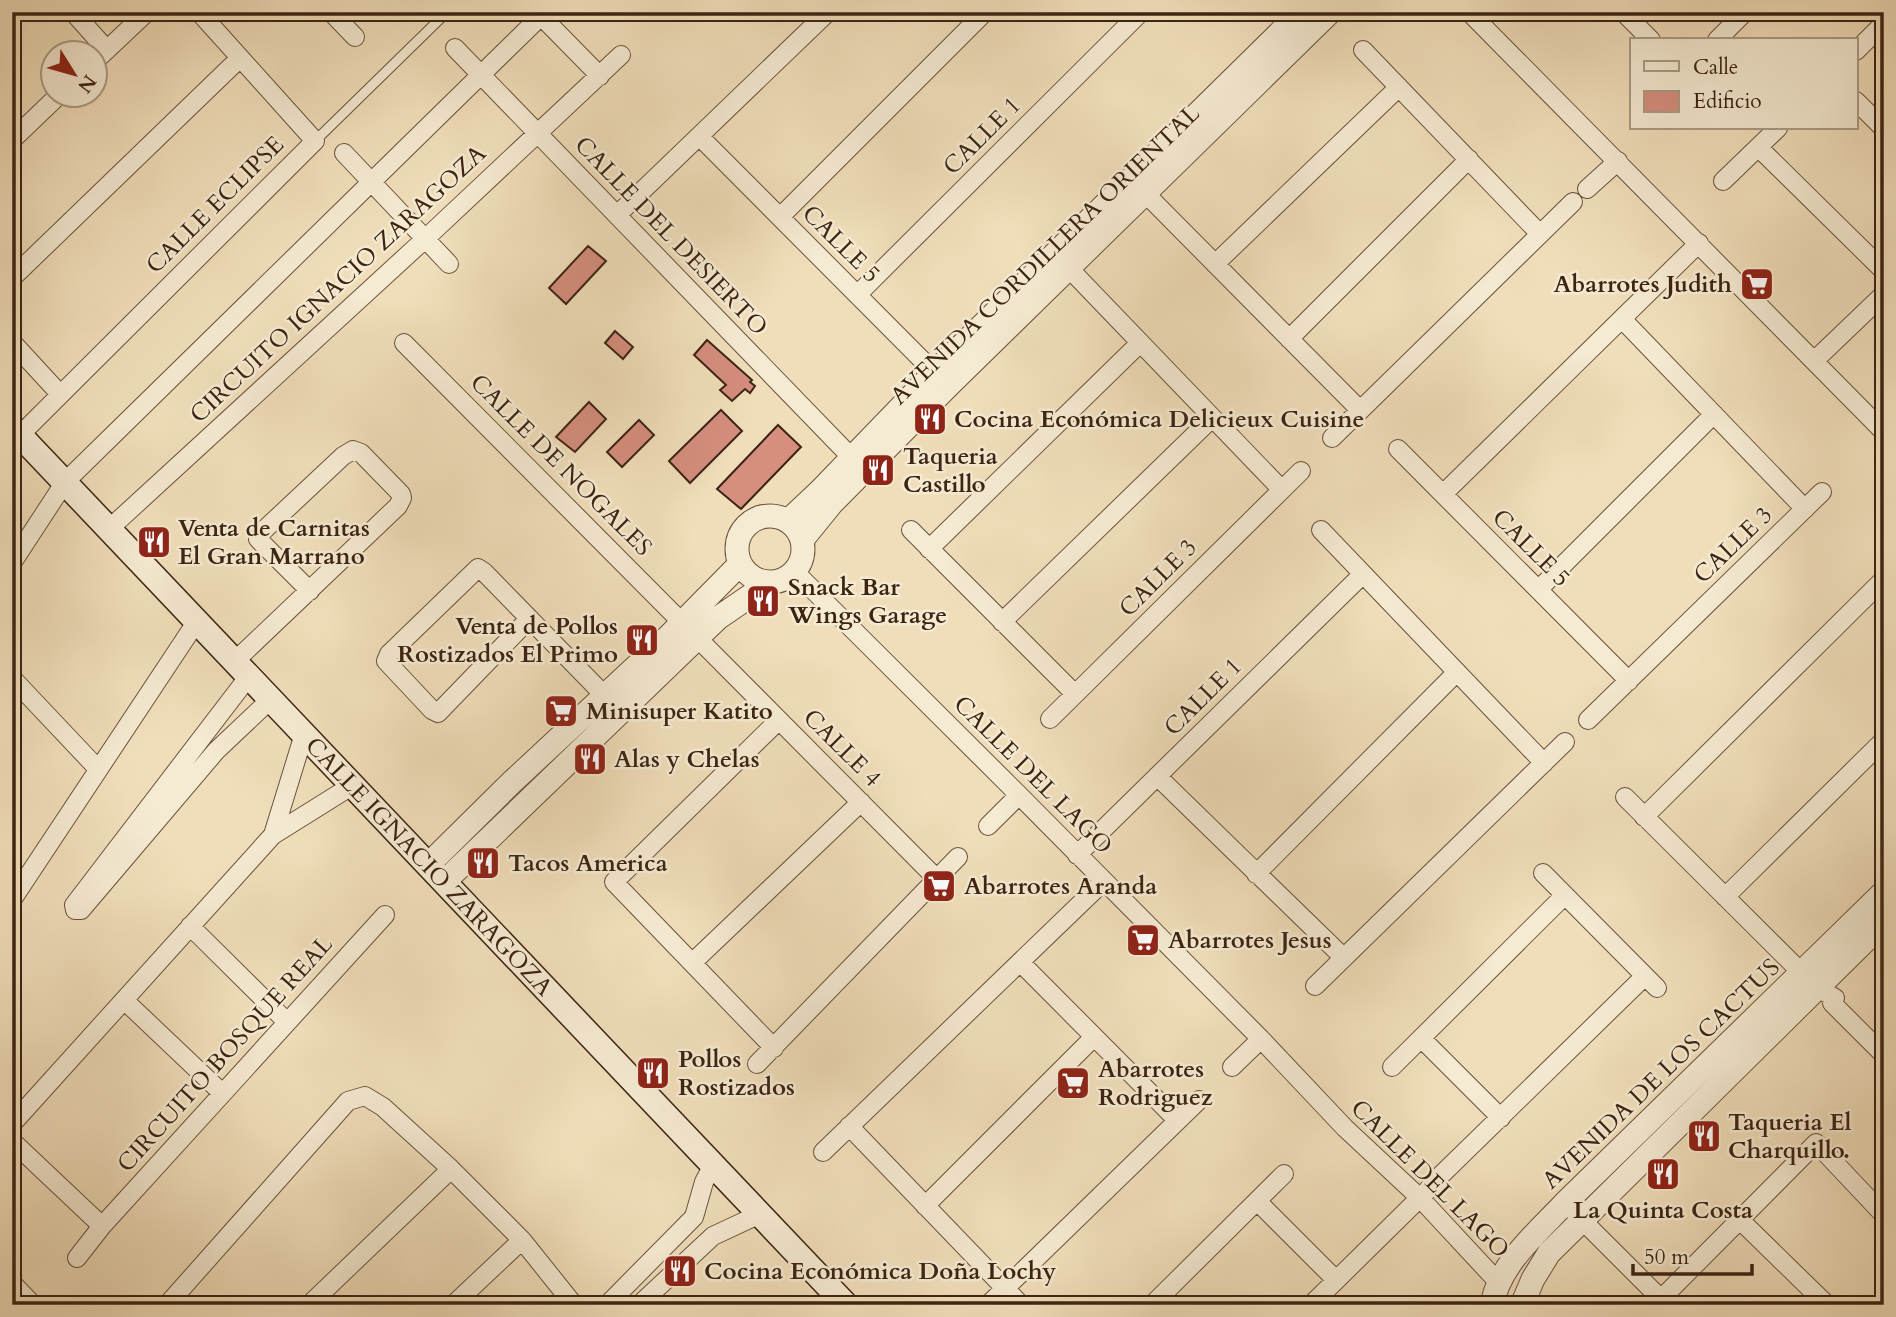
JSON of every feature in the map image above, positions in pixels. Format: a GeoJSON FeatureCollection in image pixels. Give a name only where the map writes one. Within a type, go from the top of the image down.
{"type":"FeatureCollection","features":[{"type":"Feature","properties":{"kind":"main road","name":"CALLE IGNACIO ZARAGOZA"},"geometry":{"type":"LineString","coordinates":[[16,430],[846,1305]]}},
{"type":"Feature","properties":{"kind":"street"},"geometry":{"type":"LineString","coordinates":[[73,12],[90,38]]}},
{"type":"Feature","properties":{"kind":"street"},"geometry":{"type":"LineString","coordinates":[[108,49],[147,12]]}},
{"type":"Feature","properties":{"kind":"street"},"geometry":{"type":"LineString","coordinates":[[199,12],[315,141]]}},
{"type":"Feature","properties":{"kind":"street"},"geometry":{"type":"LineString","coordinates":[[331,12],[355,37]]}},
{"type":"Feature","properties":{"kind":"street"},"geometry":{"type":"LineString","coordinates":[[617,215],[828,12]]}},
{"type":"Feature","properties":{"kind":"street"},"geometry":{"type":"LineString","coordinates":[[780,217],[985,12]]}},
{"type":"Feature","properties":{"kind":"street","name":"CALLE 1"},"geometry":{"type":"LineString","coordinates":[[857,295],[1141,12]]}},
{"type":"Feature","properties":{"kind":"street","name":"AVENIDA CORDILLERA ORIENTAL"},"geometry":{"type":"LineString","coordinates":[[788,521],[852,458],[941,379],[1138,186],[1301,12]]}},
{"type":"Feature","properties":{"kind":"street","name":"AVENIDA CORDILLERA ORIENTAL"},"geometry":{"type":"LineString","coordinates":[[1138,186],[1330,12]]}},
{"type":"Feature","properties":{"kind":"street"},"geometry":{"type":"LineString","coordinates":[[1469,12],[1884,432]]}},
{"type":"Feature","properties":{"kind":"street"},"geometry":{"type":"LineString","coordinates":[[1623,12],[1649,38]]}},
{"type":"Feature","properties":{"kind":"street"},"geometry":{"type":"LineString","coordinates":[[1719,38],[1745,12]]}},
{"type":"Feature","properties":{"kind":"street","name":"CIRCUITO IGNACIO ZARAGOZA"},"geometry":{"type":"LineString","coordinates":[[12,563],[65,482],[543,14],[600,76]]}},
{"type":"Feature","properties":{"kind":"street"},"geometry":{"type":"LineString","coordinates":[[1857,50],[1884,23]]}},
{"type":"Feature","properties":{"kind":"street","name":"CALLE DEL DESIERTO"},"geometry":{"type":"LineString","coordinates":[[456,48],[852,458]]}},
{"type":"Feature","properties":{"kind":"street"},"geometry":{"type":"LineString","coordinates":[[1363,50],[1540,234]]}},
{"type":"Feature","properties":{"kind":"street","name":"CIRCUITO IGNACIO ZARAGOZA"},"geometry":{"type":"LineString","coordinates":[[109,528],[425,239],[621,55]]}},
{"type":"Feature","properties":{"kind":"street"},"geometry":{"type":"LineString","coordinates":[[12,278],[240,58]]}},
{"type":"Feature","properties":{"kind":"street"},"geometry":{"type":"LineString","coordinates":[[1215,264],[1399,87]]}},
{"type":"Feature","properties":{"kind":"street"},"geometry":{"type":"LineString","coordinates":[[1857,102],[1884,129]]}},
{"type":"Feature","properties":{"kind":"street"},"geometry":{"type":"LineString","coordinates":[[12,140],[45,108]]}},
{"type":"Feature","properties":{"kind":"street"},"geometry":{"type":"LineString","coordinates":[[1723,181],[1776,130]]}},
{"type":"Feature","properties":{"kind":"street","name":"CALLE 5"},"geometry":{"type":"LineString","coordinates":[[700,137],[941,379]]}},
{"type":"Feature","properties":{"kind":"street","name":"CALLE ECLIPSE"},"geometry":{"type":"LineString","coordinates":[[16,430],[59,393],[315,141]]}},
{"type":"Feature","properties":{"kind":"street"},"geometry":{"type":"LineString","coordinates":[[1759,147],[1884,271]]}},
{"type":"Feature","properties":{"kind":"street"},"geometry":{"type":"LineString","coordinates":[[344,153],[449,264]]}},
{"type":"Feature","properties":{"kind":"street"},"geometry":{"type":"LineString","coordinates":[[1289,339],[1469,159]]}},
{"type":"Feature","properties":{"kind":"street"},"geometry":{"type":"LineString","coordinates":[[1587,189],[1618,161]]}},
{"type":"Feature","properties":{"kind":"street"},"geometry":{"type":"LineString","coordinates":[[1138,186],[1360,410]]}},
{"type":"Feature","properties":{"kind":"street"},"geometry":{"type":"LineString","coordinates":[[1332,438],[1573,202]]}},
{"type":"Feature","properties":{"kind":"street"},"geometry":{"type":"LineString","coordinates":[[1443,494],[1699,243]]}},
{"type":"Feature","properties":{"kind":"street"},"geometry":{"type":"LineString","coordinates":[[1062,261],[1282,490]]}},
{"type":"Feature","properties":{"kind":"street"},"geometry":{"type":"LineString","coordinates":[[1814,360],[1884,294]]}},
{"type":"Feature","properties":{"kind":"street"},"geometry":{"type":"LineString","coordinates":[[1622,319],[1805,509]]}},
{"type":"Feature","properties":{"kind":"street"},"geometry":{"type":"LineString","coordinates":[[12,342],[59,393]]}},
{"type":"Feature","properties":{"kind":"street","name":"CALLE DE NOGALES"},"geometry":{"type":"LineString","coordinates":[[404,343],[690,630]]}},
{"type":"Feature","properties":{"kind":"street"},"geometry":{"type":"LineString","coordinates":[[929,549],[1140,343]]}},
{"type":"Feature","properties":{"kind":"street","name":"AVENIDA CORDILLERA ORIENTAL"},"geometry":{"type":"LineString","coordinates":[[802,541],[941,379]]}},
{"type":"Feature","properties":{"kind":"street"},"geometry":{"type":"LineString","coordinates":[[1538,590],[1714,414]]}},
{"type":"Feature","properties":{"kind":"street"},"geometry":{"type":"LineString","coordinates":[[1002,622],[1212,418]]}},
{"type":"Feature","properties":{"kind":"street","name":"CALLE 5"},"geometry":{"type":"LineString","coordinates":[[1398,449],[1629,681]]}},
{"type":"Feature","properties":{"kind":"street"},"geometry":{"type":"LineString","coordinates":[[271,699],[216,751],[80,909],[75,910],[74,905],[202,737],[242,669],[310,591],[398,506],[402,498],[361,453],[353,450],[332,465],[263,531],[258,539],[310,591]]}},
{"type":"Feature","properties":{"kind":"street","name":"CALLE 3"},"geometry":{"type":"LineString","coordinates":[[1050,719],[1301,471]]}},
{"type":"Feature","properties":{"kind":"street","name":"CALLE 3"},"geometry":{"type":"LineString","coordinates":[[1588,720],[1822,492]]}},
{"type":"Feature","properties":{"kind":"street"},"geometry":{"type":"LineString","coordinates":[[764,516],[776,516],[788,521],[797,529],[802,541],[803,553],[795,572],[781,581],[769,583],[747,574],[736,552],[743,529],[764,516]]}},
{"type":"Feature","properties":{"kind":"street"},"geometry":{"type":"LineString","coordinates":[[911,530],[1075,694]]}},
{"type":"Feature","properties":{"kind":"street"},"geometry":{"type":"LineString","coordinates":[[1321,530],[1544,763]]}},
{"type":"Feature","properties":{"kind":"street"},"geometry":{"type":"LineString","coordinates":[[436,873],[529,801],[690,630],[740,564]]}},
{"type":"Feature","properties":{"kind":"street"},"geometry":{"type":"LineString","coordinates":[[529,619],[439,713],[432,710],[386,661],[389,654],[478,568],[529,619],[605,696]]}},
{"type":"Feature","properties":{"kind":"street","name":"CALLE DEL LAGO"},"geometry":{"type":"LineString","coordinates":[[795,572],[1261,1039],[1345,1128],[1420,1198],[1496,1294]]}},
{"type":"Feature","properties":{"kind":"street","name":"CALLE 1"},"geometry":{"type":"LineString","coordinates":[[1077,855],[1363,574]]}},
{"type":"Feature","properties":{"kind":"street"},"geometry":{"type":"LineString","coordinates":[[436,873],[512,782],[605,696],[690,630],[718,618],[769,583]]}},
{"type":"Feature","properties":{"kind":"street"},"geometry":{"type":"LineString","coordinates":[[1644,817],[1882,585]]}},
{"type":"Feature","properties":{"kind":"street"},"geometry":{"type":"LineString","coordinates":[[12,900],[197,621]]}},
{"type":"Feature","properties":{"kind":"street","name":"CALLE 4"},"geometry":{"type":"LineString","coordinates":[[690,630],[937,879]]}},
{"type":"Feature","properties":{"kind":"street"},"geometry":{"type":"LineString","coordinates":[[1256,874],[1457,672]]}},
{"type":"Feature","properties":{"kind":"street"},"geometry":{"type":"LineString","coordinates":[[12,678],[99,769]]}},
{"type":"Feature","properties":{"kind":"street"},"geometry":{"type":"LineString","coordinates":[[774,1048],[614,882],[779,720]]}},
{"type":"Feature","properties":{"kind":"street"},"geometry":{"type":"LineString","coordinates":[[273,835],[304,734]]}},
{"type":"Feature","properties":{"kind":"street"},"geometry":{"type":"LineString","coordinates":[[202,737],[216,751]]}},
{"type":"Feature","properties":{"kind":"street"},"geometry":{"type":"LineString","coordinates":[[1725,897],[1884,740]]}},
{"type":"Feature","properties":{"kind":"street"},"geometry":{"type":"LineString","coordinates":[[1315,986],[1565,742]]}},
{"type":"Feature","properties":{"kind":"street"},"geometry":{"type":"LineString","coordinates":[[1157,776],[1343,958]]}},
{"type":"Feature","properties":{"kind":"street"},"geometry":{"type":"LineString","coordinates":[[512,782],[529,801]]}},
{"type":"Feature","properties":{"kind":"street"},"geometry":{"type":"LineString","coordinates":[[12,1124],[273,835],[353,786]]}},
{"type":"Feature","properties":{"kind":"street"},"geometry":{"type":"LineString","coordinates":[[988,826],[1019,795]]}},
{"type":"Feature","properties":{"kind":"street"},"geometry":{"type":"LineString","coordinates":[[1625,797],[1884,1055]]}},
{"type":"Feature","properties":{"kind":"street"},"geometry":{"type":"LineString","coordinates":[[692,963],[861,802]]}},
{"type":"Feature","properties":{"kind":"street"},"geometry":{"type":"LineString","coordinates":[[758,1064],[958,857]]}},
{"type":"Feature","properties":{"kind":"street"},"geometry":{"type":"LineString","coordinates":[[1311,1305],[1439,1179],[1438,1177],[1651,982],[1543,873]]}},
{"type":"Feature","properties":{"kind":"street"},"geometry":{"type":"LineString","coordinates":[[823,1152],[1104,881]]}},
{"type":"Feature","properties":{"kind":"street","name":"AVENIDA DE LOS CACTUS"},"geometry":{"type":"LineString","coordinates":[[1817,986],[1884,892]]}},
{"type":"Feature","properties":{"kind":"street"},"geometry":{"type":"LineString","coordinates":[[1392,1067],[1565,895]]}},
{"type":"Feature","properties":{"kind":"street","name":"CIRCUITO BOSQUE REAL"},"geometry":{"type":"LineString","coordinates":[[77,1258],[102,1226],[385,915]]}},
{"type":"Feature","properties":{"kind":"street","name":"AVENIDA DE LOS CACTUS"},"geometry":{"type":"LineString","coordinates":[[1496,1294],[1527,1244],[1573,1211],[1884,922]]}},
{"type":"Feature","properties":{"kind":"street"},"geometry":{"type":"LineString","coordinates":[[190,926],[288,1022]]}},
{"type":"Feature","properties":{"kind":"street"},"geometry":{"type":"LineString","coordinates":[[1020,962],[1177,1120]]}},
{"type":"Feature","properties":{"kind":"street"},"geometry":{"type":"LineString","coordinates":[[124,1000],[222,1093]]}},
{"type":"Feature","properties":{"kind":"street"},"geometry":{"type":"LineString","coordinates":[[925,1206],[1094,1037]]}},
{"type":"Feature","properties":{"kind":"street"},"geometry":{"type":"LineString","coordinates":[[1421,1038],[1501,1118]]}},
{"type":"Feature","properties":{"kind":"street"},"geometry":{"type":"LineString","coordinates":[[1232,1067],[1261,1039]]}},
{"type":"Feature","properties":{"kind":"street"},"geometry":{"type":"LineString","coordinates":[[174,1302],[348,1101],[365,1096],[383,1107],[451,1169],[522,1241],[574,1305]]}},
{"type":"Feature","properties":{"kind":"street"},"geometry":{"type":"LineString","coordinates":[[988,1305],[1199,1100]]}},
{"type":"Feature","properties":{"kind":"street"},"geometry":{"type":"LineString","coordinates":[[849,1126],[1021,1305]]}},
{"type":"Feature","properties":{"kind":"street"},"geometry":{"type":"LineString","coordinates":[[12,1141],[102,1226]]}},
{"type":"Feature","properties":{"kind":"street"},"geometry":{"type":"LineString","coordinates":[[1573,1211],[1664,1302],[1816,1143],[1884,1215]]}},
{"type":"Feature","properties":{"kind":"street"},"geometry":{"type":"LineString","coordinates":[[607,1305],[694,1217],[704,1182],[713,1165]]}},
{"type":"Feature","properties":{"kind":"street"},"geometry":{"type":"LineString","coordinates":[[309,1305],[451,1169]]}},
{"type":"Feature","properties":{"kind":"street"},"geometry":{"type":"LineString","coordinates":[[1152,1305],[1284,1174]]}},
{"type":"Feature","properties":{"kind":"street"},"geometry":{"type":"LineString","coordinates":[[1257,1201],[1336,1280]]}},
{"type":"Feature","properties":{"kind":"street","name":"AVENIDA DE LOS CACTUS"},"geometry":{"type":"LineString","coordinates":[[1522,1305],[1532,1279],[1573,1211]]}},
{"type":"Feature","properties":{"kind":"street"},"geometry":{"type":"LineString","coordinates":[[639,1305],[713,1236],[760,1214]]}},
{"type":"Feature","properties":{"kind":"street"},"geometry":{"type":"LineString","coordinates":[[694,1217],[713,1236]]}},
{"type":"Feature","properties":{"kind":"street"},"geometry":{"type":"LineString","coordinates":[[1740,1220],[1827,1305]]}},
{"type":"Feature","properties":{"kind":"street"},"geometry":{"type":"LineString","coordinates":[[453,1305],[522,1241]]}},
{"type":"Feature","properties":{"kind":"street"},"geometry":{"type":"LineString","coordinates":[[12,1283],[33,1305]]}},
{"type":"Feature","properties":{"kind":"lane","name":"CALLE ECLIPSE"},"geometry":{"type":"LineString","coordinates":[[315,141],[447,12]]}},
{"type":"Feature","properties":{"kind":"building"},"geometry":{"type":"Polygon","coordinates":[[[588,246],[606,261],[566,304],[549,288],[588,246]]]}},
{"type":"Feature","properties":{"kind":"building"},"geometry":{"type":"Polygon","coordinates":[[[615,331],[633,347],[623,359],[605,343],[615,331]]]}},
{"type":"Feature","properties":{"kind":"building"},"geometry":{"type":"Polygon","coordinates":[[[707,340],[752,380],[750,382],[755,386],[750,393],[745,389],[732,401],[720,390],[726,385],[694,355],[707,340]]]}},
{"type":"Feature","properties":{"kind":"building"},"geometry":{"type":"Polygon","coordinates":[[[589,402],[606,419],[575,452],[556,437],[589,402]]]}},
{"type":"Feature","properties":{"kind":"building"},"geometry":{"type":"Polygon","coordinates":[[[721,410],[742,431],[690,483],[669,461],[721,410]]]}},
{"type":"Feature","properties":{"kind":"building"},"geometry":{"type":"Polygon","coordinates":[[[639,420],[654,435],[622,467],[607,452],[639,420]]]}},
{"type":"Feature","properties":{"kind":"building"},"geometry":{"type":"Polygon","coordinates":[[[778,425],[801,447],[741,509],[717,489],[778,425]]]}},
{"type":"Feature","properties":{"kind":"place","name":"Abarrotes Judith"},"geometry":{"type":"Point","coordinates":[1757,284]}},
{"type":"Feature","properties":{"kind":"place","name":"Cocina Económica Delicieux Cuisine"},"geometry":{"type":"Point","coordinates":[930,419]}},
{"type":"Feature","properties":{"kind":"place","name":"Taqueria Castillo"},"geometry":{"type":"Point","coordinates":[878,470]}},
{"type":"Feature","properties":{"kind":"place","name":"Venta de Carnitas El Gran Marrano"},"geometry":{"type":"Point","coordinates":[154,542]}},
{"type":"Feature","properties":{"kind":"place","name":"Snack Bar Wings Garage"},"geometry":{"type":"Point","coordinates":[763,601]}},
{"type":"Feature","properties":{"kind":"place","name":"Venta de Pollos Rostizados El Primo"},"geometry":{"type":"Point","coordinates":[642,640]}},
{"type":"Feature","properties":{"kind":"place","name":"Minisuper Katito"},"geometry":{"type":"Point","coordinates":[561,711]}},
{"type":"Feature","properties":{"kind":"place","name":"Alas y Chelas"},"geometry":{"type":"Point","coordinates":[590,759]}},
{"type":"Feature","properties":{"kind":"place","name":"Tacos America"},"geometry":{"type":"Point","coordinates":[483,863]}},
{"type":"Feature","properties":{"kind":"place","name":"Abarrotes Aranda"},"geometry":{"type":"Point","coordinates":[939,886]}},
{"type":"Feature","properties":{"kind":"place","name":"Abarrotes Jesus"},"geometry":{"type":"Point","coordinates":[1143,940]}},
{"type":"Feature","properties":{"kind":"place","name":"Pollos Rostizados"},"geometry":{"type":"Point","coordinates":[653,1073]}},
{"type":"Feature","properties":{"kind":"place","name":"Abarrotes Rodriguez"},"geometry":{"type":"Point","coordinates":[1073,1083]}},
{"type":"Feature","properties":{"kind":"place","name":"Taqueria El Charquillo."},"geometry":{"type":"Point","coordinates":[1704,1136]}},
{"type":"Feature","properties":{"kind":"place","name":"La Quinta Costa"},"geometry":{"type":"Point","coordinates":[1663,1174]}},
{"type":"Feature","properties":{"kind":"place","name":"Cocina Económica Doña Lochy"},"geometry":{"type":"Point","coordinates":[680,1271]}}]}
